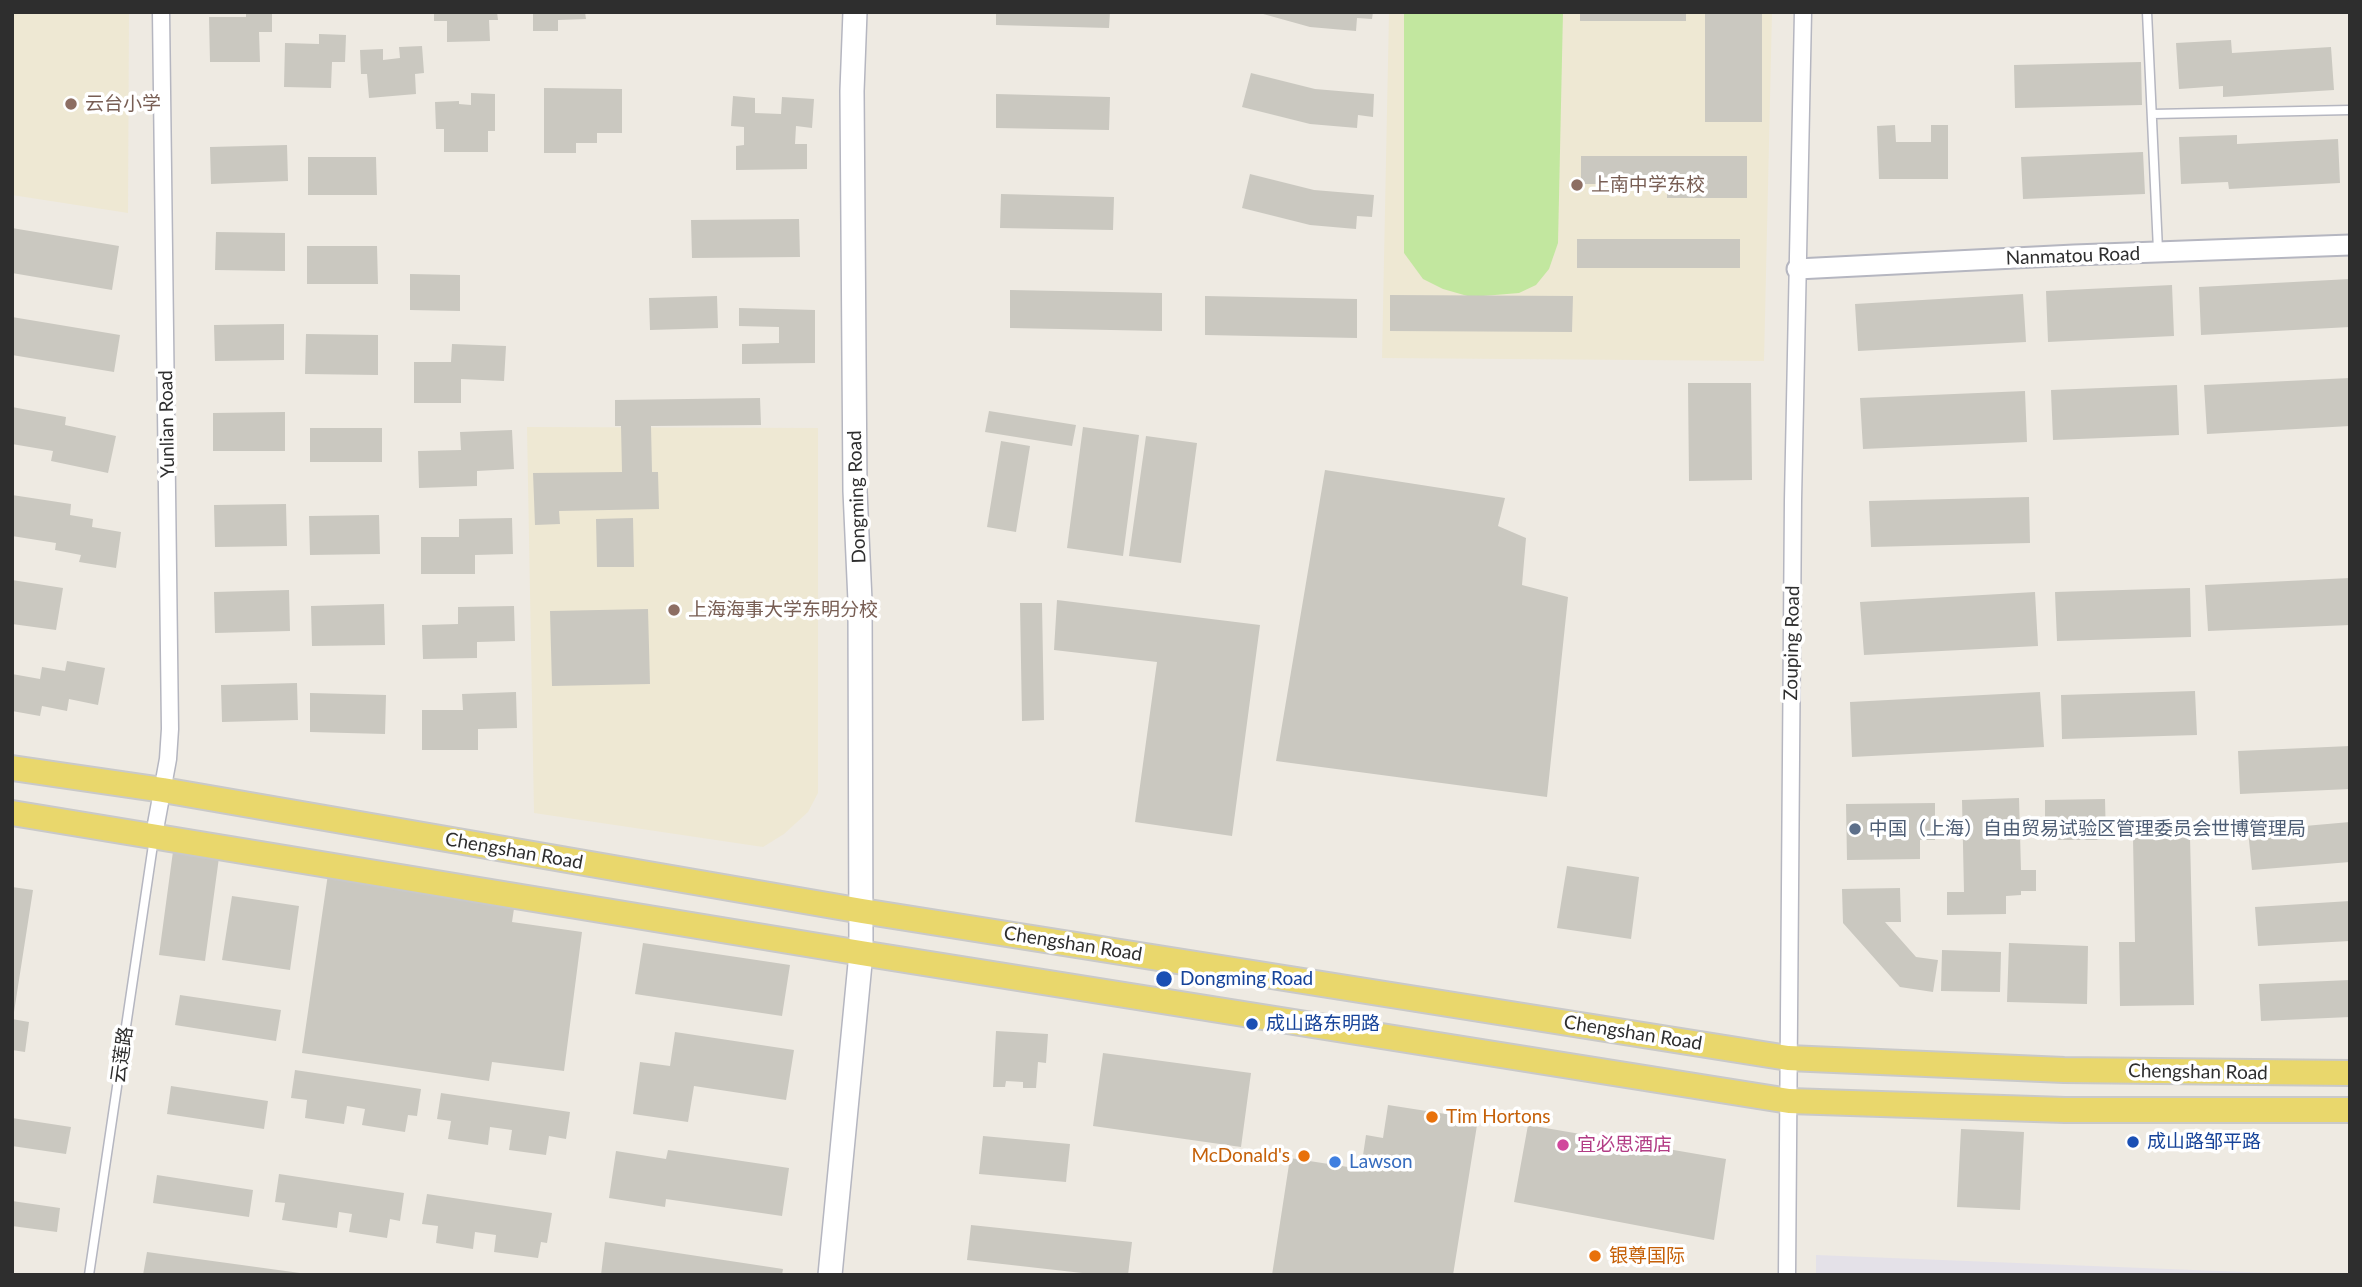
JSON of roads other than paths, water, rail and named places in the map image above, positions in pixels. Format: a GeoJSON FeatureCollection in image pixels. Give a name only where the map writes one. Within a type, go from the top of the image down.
{"type":"FeatureCollection","features":[{"type":"Feature","properties":{"kind":"main road","name":"Dongming Road"},"geometry":{"type":"LineString","coordinates":[[830,1275],[861,953],[862,911],[852,91],[855,12]]}},
{"type":"Feature","properties":{"kind":"main road","name":"Chengshan Road"},"geometry":{"type":"LineString","coordinates":[[12,768],[163,790],[862,911],[1788,1058],[2064,1070],[2350,1073]]}},
{"type":"Feature","properties":{"kind":"main road","name":"Chengshan Road"},"geometry":{"type":"LineString","coordinates":[[12,813],[861,953],[1789,1101],[2065,1110],[2350,1110]]}},
{"type":"Feature","properties":{"kind":"street","name":"Yunlian Road"},"geometry":{"type":"LineString","coordinates":[[154,835],[163,790],[170,715],[162,12]]}},
{"type":"Feature","properties":{"kind":"street","name":"Zouping Road"},"geometry":{"type":"LineString","coordinates":[[1787,1275],[1797,269],[1803,12]]}},
{"type":"Feature","properties":{"kind":"street","name":"Nanmatou Road"},"geometry":{"type":"LineString","coordinates":[[1797,269],[2350,245]]}},
{"type":"Feature","properties":{"kind":"lane"},"geometry":{"type":"LineString","coordinates":[[2147,12],[2158,253]]}},
{"type":"Feature","properties":{"kind":"lane"},"geometry":{"type":"LineString","coordinates":[[2152,114],[2350,110]]}},
{"type":"Feature","properties":{"kind":"lane","name":"云莲路"},"geometry":{"type":"LineString","coordinates":[[89,1275],[154,835]]}},
{"type":"Feature","properties":{"kind":"place","name":"云台小学"},"geometry":{"type":"Point","coordinates":[71,104]}},
{"type":"Feature","properties":{"kind":"place","name":"上南中学东校"},"geometry":{"type":"Point","coordinates":[1577,185]}},
{"type":"Feature","properties":{"kind":"place","name":"上海海事大学东明分校"},"geometry":{"type":"Point","coordinates":[674,610]}},
{"type":"Feature","properties":{"kind":"place","name":"中国（上海）自由贸易试验区管理委员会世博管理局"},"geometry":{"type":"Point","coordinates":[1855,829]}},
{"type":"Feature","properties":{"kind":"place","name":"Dongming Road"},"geometry":{"type":"Point","coordinates":[1164,979]}},
{"type":"Feature","properties":{"kind":"place","name":"成山路东明路"},"geometry":{"type":"Point","coordinates":[1252,1024]}},
{"type":"Feature","properties":{"kind":"place","name":"Tim Hortons"},"geometry":{"type":"Point","coordinates":[1432,1117]}},
{"type":"Feature","properties":{"kind":"place","name":"成山路邹平路"},"geometry":{"type":"Point","coordinates":[2133,1142]}},
{"type":"Feature","properties":{"kind":"place","name":"宜必思酒店"},"geometry":{"type":"Point","coordinates":[1563,1145]}},
{"type":"Feature","properties":{"kind":"place","name":"McDonald's"},"geometry":{"type":"Point","coordinates":[1304,1156]}},
{"type":"Feature","properties":{"kind":"place","name":"Lawson"},"geometry":{"type":"Point","coordinates":[1335,1162]}},
{"type":"Feature","properties":{"kind":"place","name":"银尊国际"},"geometry":{"type":"Point","coordinates":[1595,1256]}}]}
